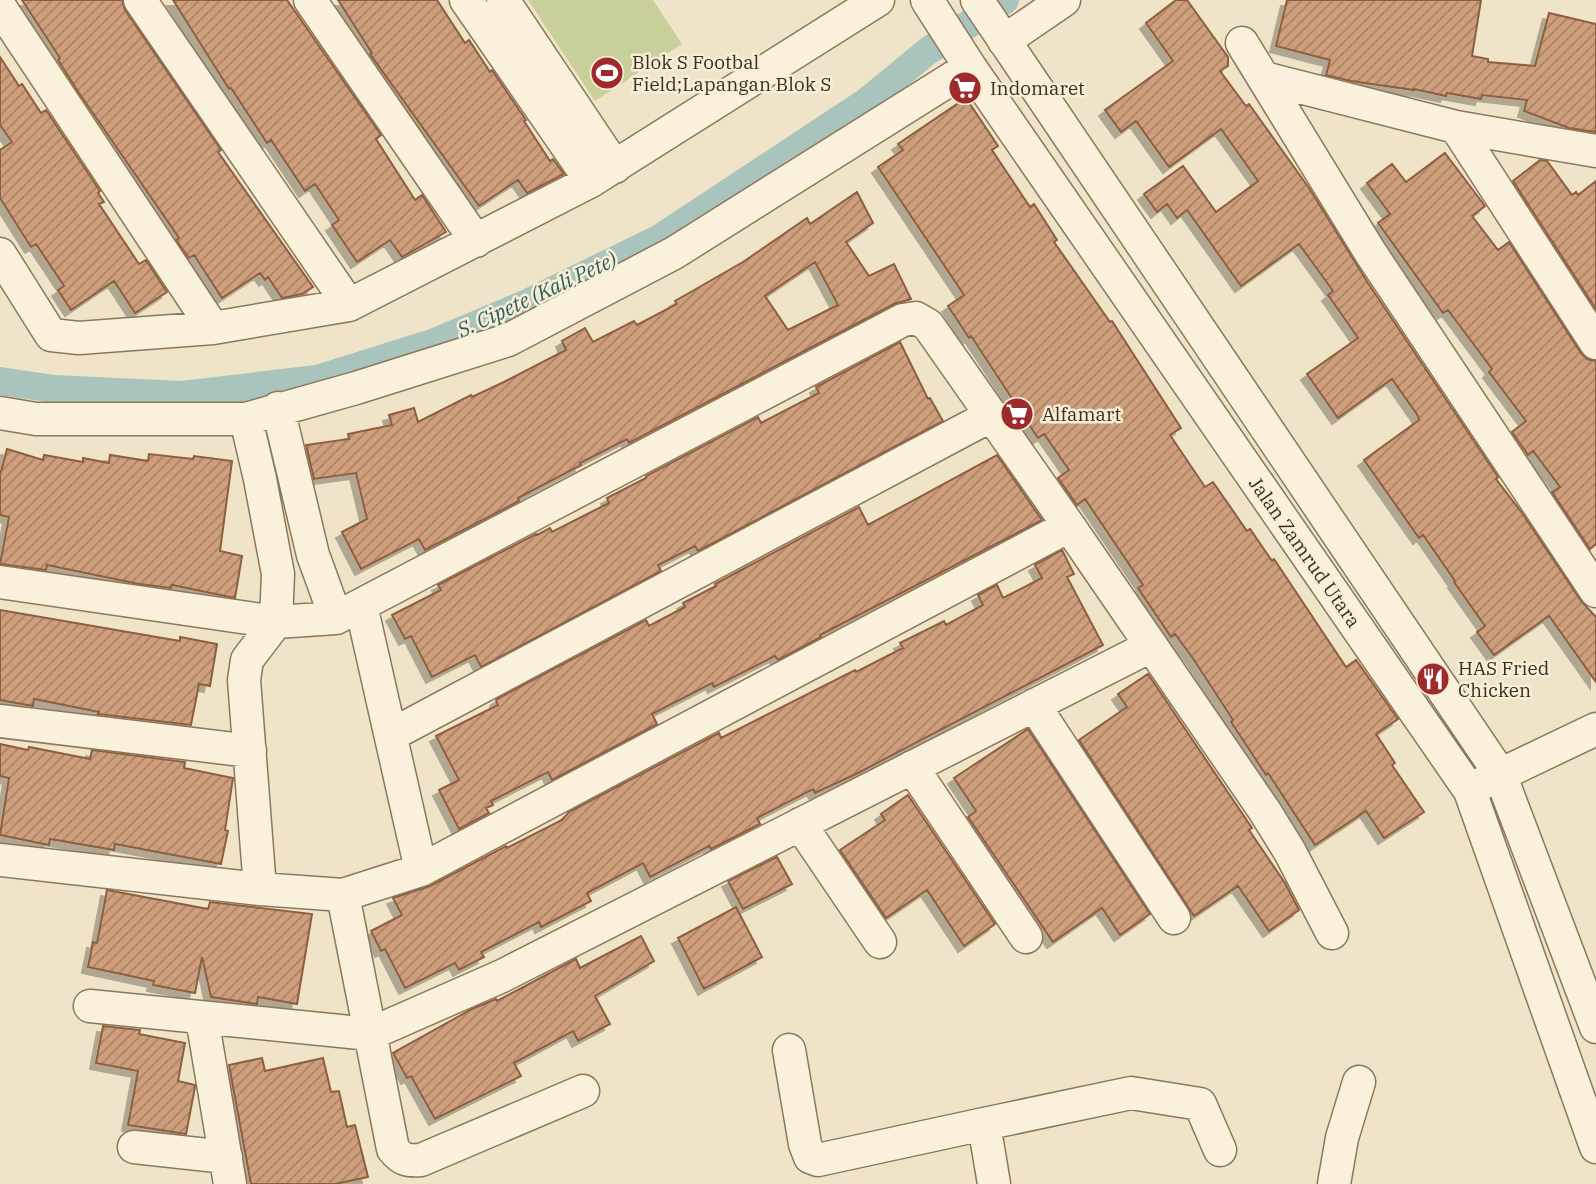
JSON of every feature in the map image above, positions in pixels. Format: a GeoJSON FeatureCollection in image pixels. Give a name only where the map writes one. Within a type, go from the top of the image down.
{"type":"FeatureCollection","features":[{"type":"Feature","properties":{"kind":"street"},"geometry":{"type":"LineString","coordinates":[[140,0],[349,305]]}},
{"type":"Feature","properties":{"kind":"street"},"geometry":{"type":"LineString","coordinates":[[310,0],[476,241]]}},
{"type":"Feature","properties":{"kind":"street"},"geometry":{"type":"LineString","coordinates":[[467,0],[603,174]]}},
{"type":"Feature","properties":{"kind":"street"},"geometry":{"type":"LineString","coordinates":[[503,0],[603,174]]}},
{"type":"Feature","properties":{"kind":"street"},"geometry":{"type":"LineString","coordinates":[[0,254],[51,335],[79,338],[213,328],[349,305],[603,174],[878,0]]}},
{"type":"Feature","properties":{"kind":"street","name":"Jalan Zamrud Utara"},"geometry":{"type":"LineString","coordinates":[[927,0],[965,60],[1470,791],[1586,1087],[1596,1147]]}},
{"type":"Feature","properties":{"kind":"street","name":"Jalan Zamrud Utara"},"geometry":{"type":"LineString","coordinates":[[977,0],[1500,774],[1596,1027]]}},
{"type":"Feature","properties":{"kind":"street"},"geometry":{"type":"LineString","coordinates":[[1002,38],[1064,0]]}},
{"type":"Feature","properties":{"kind":"street"},"geometry":{"type":"LineString","coordinates":[[0,7],[213,328]]}},
{"type":"Feature","properties":{"kind":"street"},"geometry":{"type":"LineString","coordinates":[[1242,43],[1370,252],[1596,591]]}},
{"type":"Feature","properties":{"kind":"street"},"geometry":{"type":"LineString","coordinates":[[0,412],[36,419],[246,419],[508,340],[674,253],[965,60]]}},
{"type":"Feature","properties":{"kind":"street"},"geometry":{"type":"LineString","coordinates":[[1264,78],[1456,127],[1596,151]]}},
{"type":"Feature","properties":{"kind":"street"},"geometry":{"type":"LineString","coordinates":[[1456,127],[1596,343]]}},
{"type":"Feature","properties":{"kind":"street"},"geometry":{"type":"LineString","coordinates":[[0,582],[276,622],[349,611],[903,320],[916,318],[928,325],[992,415],[1264,810],[1290,852],[1332,933]]}},
{"type":"Feature","properties":{"kind":"street"},"geometry":{"type":"LineString","coordinates":[[278,408],[313,555],[349,611],[391,735],[421,870]]}},
{"type":"Feature","properties":{"kind":"street"},"geometry":{"type":"LineString","coordinates":[[391,735],[992,415]]}},
{"type":"Feature","properties":{"kind":"street"},"geometry":{"type":"LineString","coordinates":[[246,419],[278,573],[276,622],[247,660],[244,680],[260,890]]}},
{"type":"Feature","properties":{"kind":"street"},"geometry":{"type":"LineString","coordinates":[[0,860],[260,890],[343,895],[421,870],[1069,526]]}},
{"type":"Feature","properties":{"kind":"street"},"geometry":{"type":"LineString","coordinates":[[90,1006],[370,1034],[502,976],[1151,646]]}},
{"type":"Feature","properties":{"kind":"street"},"geometry":{"type":"LineString","coordinates":[[1034,705],[1174,918]]}},
{"type":"Feature","properties":{"kind":"street"},"geometry":{"type":"LineString","coordinates":[[0,722],[250,751]]}},
{"type":"Feature","properties":{"kind":"street"},"geometry":{"type":"LineString","coordinates":[[1470,791],[1596,729]]}},
{"type":"Feature","properties":{"kind":"street"},"geometry":{"type":"LineString","coordinates":[[912,767],[1026,937]]}},
{"type":"Feature","properties":{"kind":"street"},"geometry":{"type":"LineString","coordinates":[[800,824],[880,942]]}},
{"type":"Feature","properties":{"kind":"street"},"geometry":{"type":"LineString","coordinates":[[343,895],[393,1149],[400,1158],[407,1161],[421,1160],[583,1091]]}},
{"type":"Feature","properties":{"kind":"street"},"geometry":{"type":"LineString","coordinates":[[134,1146],[228,1171],[202,1018]]}},
{"type":"Feature","properties":{"kind":"street"},"geometry":{"type":"LineString","coordinates":[[789,1050],[806,1144],[810,1157],[818,1160],[1131,1093],[1200,1104],[1220,1150]]}},
{"type":"Feature","properties":{"kind":"street"},"geometry":{"type":"LineString","coordinates":[[1334,1184],[1342,1138],[1359,1082]]}},
{"type":"Feature","properties":{"kind":"street"},"geometry":{"type":"LineString","coordinates":[[984,1124],[994,1184]]}},
{"type":"Feature","properties":{"kind":"green space","name":"Blok S Footbal Field;Lapangan Blok S"},"geometry":{"type":"Polygon","coordinates":[[[528,0],[653,0],[682,44],[595,101],[528,0]]]}},
{"type":"Feature","properties":{"kind":"building"},"geometry":{"type":"Polygon","coordinates":[[[22,0],[122,0],[125,10],[221,150],[218,152],[313,287],[302,294],[282,298],[268,277],[265,280],[260,273],[222,298],[194,255],[189,258],[176,240],[179,238],[77,90],[58,60],[60,58],[22,0]]]}},
{"type":"Feature","properties":{"kind":"building"},"geometry":{"type":"Polygon","coordinates":[[[173,0],[287,0],[381,135],[376,139],[415,200],[422,195],[446,232],[402,257],[390,240],[357,262],[332,225],[339,220],[315,184],[305,191],[271,140],[267,143],[173,0]]]}},
{"type":"Feature","properties":{"kind":"building"},"geometry":{"type":"Polygon","coordinates":[[[338,0],[437,0],[465,43],[469,40],[490,72],[492,70],[550,161],[553,159],[564,174],[527,193],[518,180],[479,206],[370,54],[372,53],[338,0]]]}},
{"type":"Feature","properties":{"kind":"building"},"geometry":{"type":"Polygon","coordinates":[[[1176,0],[1187,0],[1228,57],[1228,66],[1220,71],[1246,106],[1249,104],[1309,188],[1368,283],[1498,477],[1496,479],[1581,601],[1596,617],[1596,682],[1549,616],[1494,655],[1477,632],[1485,626],[1423,535],[1419,538],[1364,460],[1419,420],[1418,416],[1392,379],[1338,418],[1307,374],[1358,338],[1328,295],[1333,291],[1299,244],[1241,286],[1187,210],[1177,218],[1167,204],[1157,212],[1144,194],[1183,166],[1216,212],[1258,181],[1221,129],[1169,167],[1136,121],[1121,132],[1105,110],[1173,61],[1146,23],[1176,0]]]}},
{"type":"Feature","properties":{"kind":"building"},"geometry":{"type":"Polygon","coordinates":[[[1287,0],[1481,0],[1472,56],[1488,59],[1488,62],[1535,66],[1549,13],[1596,24],[1596,132],[1569,128],[1524,111],[1527,100],[1482,95],[1481,99],[1447,93],[1446,96],[1326,75],[1330,60],[1276,46],[1287,0]]]}},
{"type":"Feature","properties":{"kind":"building"},"geometry":{"type":"Polygon","coordinates":[[[0,57],[41,113],[46,110],[100,191],[98,193],[104,202],[99,204],[139,264],[146,260],[167,292],[135,313],[114,281],[71,310],[58,290],[64,286],[36,244],[31,247],[0,198],[0,150],[12,142],[0,125],[0,57]]]}},
{"type":"Feature","properties":{"kind":"building"},"geometry":{"type":"Polygon","coordinates":[[[966,98],[998,146],[992,150],[1030,207],[1034,204],[1057,240],[1054,242],[1110,322],[1112,321],[1181,428],[1170,435],[1205,487],[1213,482],[1247,531],[1250,529],[1272,561],[1274,559],[1346,667],[1356,660],[1398,719],[1376,734],[1395,763],[1392,765],[1424,812],[1384,838],[1366,811],[1315,845],[1231,722],[1233,720],[1194,660],[1175,634],[1171,637],[1138,588],[1143,585],[1085,499],[1077,505],[1058,478],[1069,470],[1044,434],[1038,438],[971,336],[969,338],[948,306],[964,295],[878,167],[903,150],[898,144],[966,98]]]}},
{"type":"Feature","properties":{"kind":"building"},"geometry":{"type":"Polygon","coordinates":[[[1445,153],[1485,206],[1472,216],[1498,250],[1509,242],[1581,353],[1587,359],[1596,361],[1596,544],[1590,549],[1552,492],[1560,487],[1533,451],[1528,455],[1512,432],[1526,421],[1489,372],[1492,369],[1448,310],[1443,313],[1378,223],[1390,214],[1367,183],[1392,164],[1406,182],[1445,153]]]}},
{"type":"Feature","properties":{"kind":"building"},"geometry":{"type":"Polygon","coordinates":[[[1540,160],[1547,161],[1572,195],[1576,192],[1578,195],[1596,181],[1596,309],[1513,181],[1540,160]]]}},
{"type":"Feature","properties":{"kind":"building"},"geometry":{"type":"Polygon","coordinates":[[[857,192],[873,223],[846,242],[869,276],[894,264],[911,299],[894,304],[629,443],[627,439],[580,463],[581,465],[518,498],[519,501],[425,550],[419,539],[361,569],[342,532],[367,519],[356,473],[314,479],[306,445],[349,439],[348,434],[392,425],[389,415],[414,408],[418,422],[566,350],[562,341],[585,328],[593,342],[634,321],[637,325],[677,304],[675,301],[743,262],[807,218],[810,224],[857,192]],[[815,262],[765,296],[788,330],[838,305],[815,262]]]}},
{"type":"Feature","properties":{"kind":"building"},"geometry":{"type":"Polygon","coordinates":[[[900,342],[928,399],[930,398],[943,421],[698,551],[695,546],[658,565],[661,571],[481,667],[475,655],[432,677],[411,636],[405,639],[392,615],[441,590],[438,585],[536,534],[550,528],[552,532],[609,503],[607,498],[758,417],[761,423],[819,393],[816,387],[900,342]]]}},
{"type":"Feature","properties":{"kind":"building"},"geometry":{"type":"Polygon","coordinates":[[[7,449],[43,460],[44,455],[83,462],[83,458],[109,463],[110,455],[148,461],[149,454],[232,461],[220,551],[242,556],[235,598],[172,585],[171,588],[139,584],[47,565],[46,570],[0,564],[9,517],[0,515],[0,475],[7,449]]]}},
{"type":"Feature","properties":{"kind":"building"},"geometry":{"type":"Polygon","coordinates":[[[997,455],[1042,520],[820,635],[821,637],[778,660],[775,656],[714,687],[712,683],[652,714],[657,724],[552,780],[548,772],[491,801],[493,805],[486,808],[489,813],[459,829],[439,790],[459,780],[436,736],[498,705],[497,699],[646,620],[649,626],[685,607],[683,603],[716,586],[715,584],[859,507],[868,525],[997,455]]]}},
{"type":"Feature","properties":{"kind":"building"},"geometry":{"type":"Polygon","coordinates":[[[1062,550],[1074,574],[1067,577],[1103,645],[856,774],[815,793],[813,789],[757,818],[760,824],[711,849],[709,846],[650,877],[643,863],[587,893],[591,901],[541,927],[539,922],[481,952],[484,957],[459,970],[455,963],[405,988],[385,949],[381,951],[371,931],[402,915],[393,898],[430,886],[562,820],[569,812],[719,733],[721,738],[903,648],[900,643],[944,621],[946,625],[983,605],[978,595],[997,585],[1003,598],[1042,578],[1035,565],[1062,550]]]}},
{"type":"Feature","properties":{"kind":"building"},"geometry":{"type":"Polygon","coordinates":[[[0,610],[180,641],[180,637],[217,644],[210,686],[199,684],[191,725],[98,714],[99,712],[34,699],[33,706],[0,700],[0,610]]]}},
{"type":"Feature","properties":{"kind":"building"},"geometry":{"type":"Polygon","coordinates":[[[1148,674],[1252,828],[1249,830],[1285,883],[1299,910],[1269,931],[1238,886],[1194,916],[1079,740],[1127,707],[1118,694],[1148,674]]]}},
{"type":"Feature","properties":{"kind":"building"},"geometry":{"type":"Polygon","coordinates":[[[1028,729],[1150,914],[1120,935],[1102,908],[1053,942],[968,817],[976,811],[954,778],[1028,729]]]}},
{"type":"Feature","properties":{"kind":"building"},"geometry":{"type":"Polygon","coordinates":[[[0,744],[90,759],[92,750],[185,762],[184,768],[233,778],[225,830],[228,831],[221,864],[115,844],[114,850],[50,839],[49,845],[0,835],[9,778],[0,776],[0,744]]]}},
{"type":"Feature","properties":{"kind":"building"},"geometry":{"type":"Polygon","coordinates":[[[908,795],[995,924],[964,946],[927,890],[886,918],[840,850],[885,820],[881,814],[908,795]]]}},
{"type":"Feature","properties":{"kind":"building"},"geometry":{"type":"Polygon","coordinates":[[[777,857],[792,884],[743,909],[728,881],[777,857]]]}},
{"type":"Feature","properties":{"kind":"building"},"geometry":{"type":"Polygon","coordinates":[[[107,890],[208,909],[210,902],[312,914],[297,1004],[258,997],[257,1004],[211,997],[202,957],[195,993],[153,985],[154,981],[88,967],[93,942],[97,943],[107,890]]]}},
{"type":"Feature","properties":{"kind":"building"},"geometry":{"type":"Polygon","coordinates":[[[736,907],[762,957],[704,989],[678,938],[736,907]]]}},
{"type":"Feature","properties":{"kind":"building"},"geometry":{"type":"Polygon","coordinates":[[[641,936],[654,961],[595,996],[610,1024],[578,1041],[573,1031],[514,1063],[521,1076],[435,1119],[411,1076],[407,1078],[393,1053],[472,1009],[496,999],[497,1001],[576,959],[580,968],[641,936]]]}},
{"type":"Feature","properties":{"kind":"building"},"geometry":{"type":"Polygon","coordinates":[[[103,1026],[140,1030],[139,1034],[185,1043],[178,1081],[195,1085],[186,1134],[128,1125],[138,1071],[96,1063],[103,1026]]]}},
{"type":"Feature","properties":{"kind":"building"},"geometry":{"type":"Polygon","coordinates":[[[262,1058],[265,1071],[323,1058],[331,1092],[339,1091],[347,1127],[355,1125],[368,1177],[335,1184],[251,1184],[229,1065],[262,1058]]]}},
{"type":"Feature","properties":{"kind":"waterway","name":"S. Cipete (Kali Pete)"},"geometry":{"type":"LineString","coordinates":[[0,381],[54,389],[182,395],[317,379],[435,342],[523,305],[660,238],[866,102],[928,51],[1005,0]]}},
{"type":"Feature","properties":{"kind":"place","name":"Blok S Footbal Field;Lapangan Blok S"},"geometry":{"type":"Point","coordinates":[607,73]}},
{"type":"Feature","properties":{"kind":"place","name":"Indomaret"},"geometry":{"type":"Point","coordinates":[965,88]}},
{"type":"Feature","properties":{"kind":"place","name":"Alfamart"},"geometry":{"type":"Point","coordinates":[1017,414]}},
{"type":"Feature","properties":{"kind":"place","name":"HAS Fried Chicken"},"geometry":{"type":"Point","coordinates":[1433,679]}}]}
